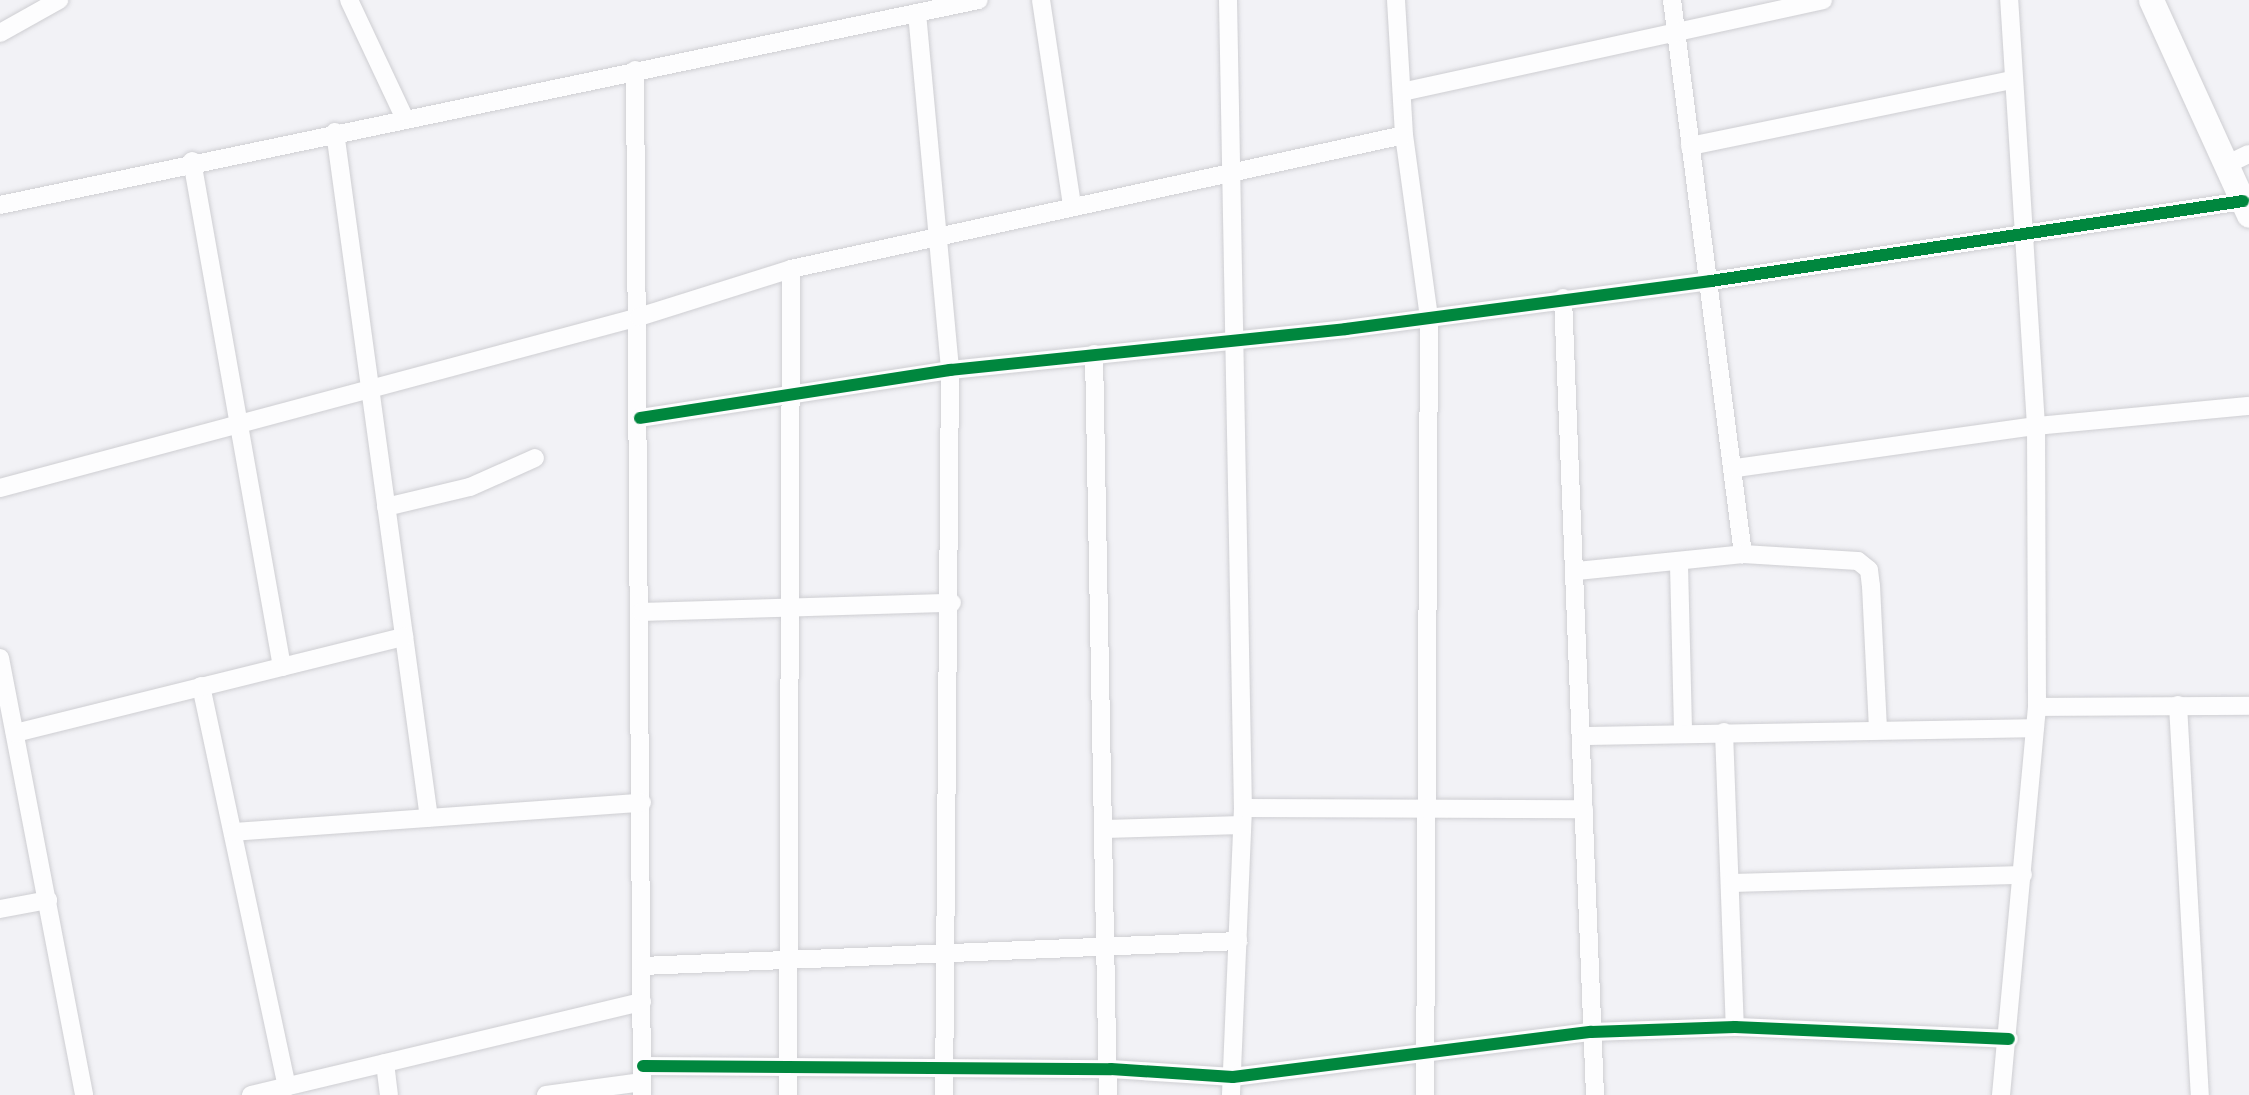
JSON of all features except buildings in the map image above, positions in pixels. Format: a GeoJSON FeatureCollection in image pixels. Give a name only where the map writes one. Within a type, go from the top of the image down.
{"type":"FeatureCollection","features":[{"type":"Feature","properties":{"kind":"main road"},"geometry":{"type":"LineString","coordinates":[[2150,0],[2238,160],[2246,208]]}},
{"type":"Feature","properties":{"kind":"street"},"geometry":{"type":"LineString","coordinates":[[0,32],[59,0]]}},
{"type":"Feature","properties":{"kind":"street"},"geometry":{"type":"LineString","coordinates":[[349,0],[404,118]]}},
{"type":"Feature","properties":{"kind":"street"},"geometry":{"type":"LineString","coordinates":[[1041,0],[1072,206]]}},
{"type":"Feature","properties":{"kind":"street"},"geometry":{"type":"LineString","coordinates":[[1228,0],[1234,170],[1242,817],[1232,1086]]}},
{"type":"Feature","properties":{"kind":"street"},"geometry":{"type":"LineString","coordinates":[[1396,0],[1404,135],[1429,318],[1423,812],[1426,1095]]}},
{"type":"Feature","properties":{"kind":"street"},"geometry":{"type":"LineString","coordinates":[[1672,0],[1673,34],[1736,468],[1743,554]]}},
{"type":"Feature","properties":{"kind":"street"},"geometry":{"type":"LineString","coordinates":[[1402,92],[1823,0]]}},
{"type":"Feature","properties":{"kind":"street"},"geometry":{"type":"LineString","coordinates":[[2001,1095],[2037,707],[2036,426],[2010,80],[2009,0]]}},
{"type":"Feature","properties":{"kind":"street"},"geometry":{"type":"LineString","coordinates":[[0,205],[192,161],[968,1]]}},
{"type":"Feature","properties":{"kind":"street"},"geometry":{"type":"LineString","coordinates":[[917,12],[950,370],[952,603],[944,1095]]}},
{"type":"Feature","properties":{"kind":"street"},"geometry":{"type":"LineString","coordinates":[[635,70],[642,1081]]}},
{"type":"Feature","properties":{"kind":"street"},"geometry":{"type":"LineString","coordinates":[[1690,146],[2010,80]]}},
{"type":"Feature","properties":{"kind":"street"},"geometry":{"type":"LineString","coordinates":[[335,132],[429,818]]}},
{"type":"Feature","properties":{"kind":"street"},"geometry":{"type":"LineString","coordinates":[[0,488],[639,317],[792,269],[1404,135]]}},
{"type":"Feature","properties":{"kind":"street"},"geometry":{"type":"LineString","coordinates":[[192,161],[236,425],[282,666]]}},
{"type":"Feature","properties":{"kind":"street"},"geometry":{"type":"LineString","coordinates":[[640,418],[792,391],[950,370],[1429,318],[1711,282],[2022,230],[2246,208]]}},
{"type":"Feature","properties":{"kind":"street"},"geometry":{"type":"LineString","coordinates":[[788,1095],[792,269]]}},
{"type":"Feature","properties":{"kind":"street"},"geometry":{"type":"LineString","coordinates":[[1563,298],[1595,1095]]}},
{"type":"Feature","properties":{"kind":"street"},"geometry":{"type":"LineString","coordinates":[[1094,354],[1111,1069],[1108,1095]]}},
{"type":"Feature","properties":{"kind":"street"},"geometry":{"type":"LineString","coordinates":[[1736,468],[2036,426],[2249,406]]}},
{"type":"Feature","properties":{"kind":"street"},"geometry":{"type":"LineString","coordinates":[[386,507],[470,487],[534,458]]}},
{"type":"Feature","properties":{"kind":"street"},"geometry":{"type":"LineString","coordinates":[[1577,572],[1679,566],[1743,554],[1858,561],[1869,570],[1878,728]]}},
{"type":"Feature","properties":{"kind":"street"},"geometry":{"type":"LineString","coordinates":[[1679,566],[1683,734]]}},
{"type":"Feature","properties":{"kind":"street"},"geometry":{"type":"LineString","coordinates":[[641,612],[952,603]]}},
{"type":"Feature","properties":{"kind":"street"},"geometry":{"type":"LineString","coordinates":[[15,733],[404,637]]}},
{"type":"Feature","properties":{"kind":"street"},"geometry":{"type":"LineString","coordinates":[[0,658],[84,1095]]}},
{"type":"Feature","properties":{"kind":"street"},"geometry":{"type":"LineString","coordinates":[[201,686],[286,1086]]}},
{"type":"Feature","properties":{"kind":"street"},"geometry":{"type":"LineString","coordinates":[[2178,705],[2200,1095]]}},
{"type":"Feature","properties":{"kind":"street"},"geometry":{"type":"LineString","coordinates":[[2037,707],[2249,706]]}},
{"type":"Feature","properties":{"kind":"street"},"geometry":{"type":"LineString","coordinates":[[1582,736],[2035,728]]}},
{"type":"Feature","properties":{"kind":"street"},"geometry":{"type":"LineString","coordinates":[[1724,732],[1736,1027]]}},
{"type":"Feature","properties":{"kind":"street"},"geometry":{"type":"LineString","coordinates":[[233,832],[642,803]]}},
{"type":"Feature","properties":{"kind":"street"},"geometry":{"type":"LineString","coordinates":[[1106,829],[1242,817],[1584,810]]}},
{"type":"Feature","properties":{"kind":"street"},"geometry":{"type":"LineString","coordinates":[[1732,883],[2023,875]]}},
{"type":"Feature","properties":{"kind":"street"},"geometry":{"type":"LineString","coordinates":[[0,909],[48,900]]}},
{"type":"Feature","properties":{"kind":"street"},"geometry":{"type":"LineString","coordinates":[[642,966],[787,963],[1238,940]]}},
{"type":"Feature","properties":{"kind":"street"},"geometry":{"type":"LineString","coordinates":[[251,1095],[642,1002]]}},
{"type":"Feature","properties":{"kind":"street"},"geometry":{"type":"LineString","coordinates":[[546,1095],[642,1081],[788,1068],[1111,1069],[1232,1086],[1591,1032],[1736,1027],[2009,1039]]}},
{"type":"Feature","properties":{"kind":"street"},"geometry":{"type":"LineString","coordinates":[[386,1063],[388,1095]]}},
{"type":"Feature","properties":{"kind":"cycle path"},"geometry":{"type":"LineString","coordinates":[[640,418],[950,370],[1346,329],[1711,281],[2243,201]]}},
{"type":"Feature","properties":{"kind":"cycle path"},"geometry":{"type":"LineString","coordinates":[[643,1066],[1111,1069],[1233,1077],[1591,1032],[1735,1027],[2009,1039]]}}]}
